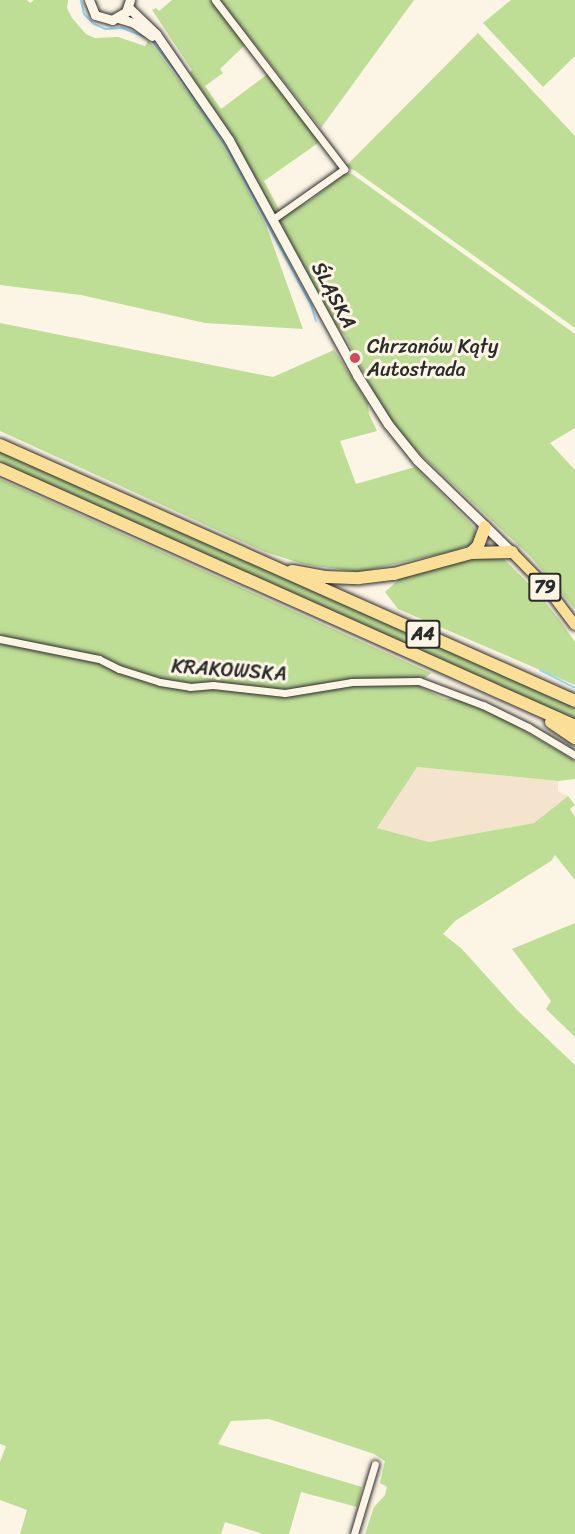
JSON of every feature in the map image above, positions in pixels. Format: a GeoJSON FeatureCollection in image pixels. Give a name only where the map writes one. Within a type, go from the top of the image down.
{"type":"FeatureCollection","features":[{"type":"Feature","properties":{"kind":"highway","name":"A4"},"geometry":{"type":"LineString","coordinates":[[0,445],[575,701]]}},
{"type":"Feature","properties":{"kind":"highway","name":"A4"},"geometry":{"type":"LineString","coordinates":[[0,469],[575,726]]}},
{"type":"Feature","properties":{"kind":"highway"},"geometry":{"type":"LineString","coordinates":[[471,552],[478,546],[485,527]]}},
{"type":"Feature","properties":{"kind":"highway"},"geometry":{"type":"LineString","coordinates":[[272,567],[326,577],[359,578],[394,574],[471,552],[512,552]]}},
{"type":"Feature","properties":{"kind":"highway"},"geometry":{"type":"LineString","coordinates":[[518,700],[575,738]]}},
{"type":"Feature","properties":{"kind":"main road","name":"79"},"geometry":{"type":"LineString","coordinates":[[89,0],[92,10],[100,18],[118,18],[129,4]]}},
{"type":"Feature","properties":{"kind":"main road","name":"ŚLĄSKA"},"geometry":{"type":"LineString","coordinates":[[129,4],[149,26],[217,121],[357,375],[388,424],[417,460],[547,588],[575,625]]}},
{"type":"Feature","properties":{"kind":"main road","name":"ŚLĄSKA"},"geometry":{"type":"LineString","coordinates":[[118,18],[134,23],[159,41]]}},
{"type":"Feature","properties":{"kind":"street"},"geometry":{"type":"LineString","coordinates":[[215,0],[344,170],[273,219]]}},
{"type":"Feature","properties":{"kind":"street","name":"KRAKOWSKA"},"geometry":{"type":"LineString","coordinates":[[0,639],[99,659],[129,672],[190,687],[213,685],[285,693],[352,682],[402,680],[424,682],[483,705],[528,727],[575,755]]}},
{"type":"Feature","properties":{"kind":"street"},"geometry":{"type":"LineString","coordinates":[[354,1534],[375,1464]]}},
{"type":"Feature","properties":{"kind":"shaded area"},"geometry":{"type":"Polygon","coordinates":[[[417,767],[558,781],[558,791],[568,796],[534,823],[429,842],[377,828],[417,767]]]}},
{"type":"Feature","properties":{"kind":"green space"},"geometry":{"type":"Polygon","coordinates":[[[0,0],[27,0],[30,3],[34,0],[68,0],[67,8],[72,18],[86,34],[95,38],[118,37],[145,46],[148,41],[153,45],[201,110],[233,162],[266,225],[303,329],[205,323],[81,295],[0,285],[0,0]]]}},
{"type":"Feature","properties":{"kind":"green space"},"geometry":{"type":"Polygon","coordinates":[[[172,0],[211,0],[246,44],[220,69],[223,73],[205,86],[221,109],[269,73],[321,141],[264,181],[280,211],[274,213],[226,127],[190,73],[192,70],[152,10],[156,8],[159,11],[172,0]]]}},
{"type":"Feature","properties":{"kind":"green space"},"geometry":{"type":"Polygon","coordinates":[[[220,0],[414,0],[321,128],[220,0]]]}},
{"type":"Feature","properties":{"kind":"green space"},"geometry":{"type":"Polygon","coordinates":[[[511,0],[575,0],[575,56],[543,87],[483,23],[511,0]]]}},
{"type":"Feature","properties":{"kind":"green space"},"geometry":{"type":"Polygon","coordinates":[[[478,33],[575,136],[575,328],[354,170],[345,167],[478,33]]]}},
{"type":"Feature","properties":{"kind":"green space"},"geometry":{"type":"Polygon","coordinates":[[[346,173],[352,174],[575,334],[575,428],[550,443],[575,470],[575,609],[531,557],[415,449],[400,431],[379,403],[345,336],[333,322],[278,219],[311,200],[346,173]]]}},
{"type":"Feature","properties":{"kind":"green space"},"geometry":{"type":"Polygon","coordinates":[[[0,323],[273,377],[334,350],[368,403],[369,414],[377,431],[340,441],[356,484],[415,467],[473,526],[477,536],[470,545],[453,551],[359,572],[303,564],[265,552],[0,431],[0,323]]]}},
{"type":"Feature","properties":{"kind":"green space"},"geometry":{"type":"Polygon","coordinates":[[[0,449],[575,706],[575,720],[0,463],[0,449]]]}},
{"type":"Feature","properties":{"kind":"green space"},"geometry":{"type":"Polygon","coordinates":[[[0,479],[431,673],[417,685],[444,699],[457,699],[503,718],[575,761],[575,779],[558,781],[417,767],[377,828],[429,842],[534,823],[568,796],[575,805],[570,809],[575,817],[575,880],[555,855],[551,861],[455,921],[443,934],[461,948],[518,1011],[575,1065],[575,1534],[365,1534],[374,1507],[385,1495],[387,1487],[380,1483],[385,1461],[374,1454],[269,1419],[231,1421],[218,1444],[362,1487],[357,1507],[301,1492],[289,1534],[263,1534],[225,1522],[221,1534],[20,1534],[27,1510],[0,1500],[0,1462],[6,1446],[0,1444],[0,479]]]}},
{"type":"Feature","properties":{"kind":"green space"},"geometry":{"type":"Polygon","coordinates":[[[477,556],[504,559],[537,592],[561,622],[575,642],[575,685],[398,609],[385,592],[404,575],[477,556]]]}},
{"type":"Feature","properties":{"kind":"green space"},"geometry":{"type":"Polygon","coordinates":[[[575,923],[575,1037],[546,1009],[551,1001],[512,949],[575,923]]]}},
{"type":"Feature","properties":{"kind":"waterway"},"geometry":{"type":"LineString","coordinates":[[81,0],[84,14],[94,24],[105,29],[122,28],[146,37]]}},
{"type":"Feature","properties":{"kind":"waterway"},"geometry":{"type":"LineString","coordinates":[[151,40],[181,79],[229,152],[311,305],[316,321]]}},
{"type":"Feature","properties":{"kind":"waterway"},"geometry":{"type":"LineString","coordinates":[[540,670],[575,688]]}},
{"type":"Feature","properties":{"kind":"place","name":"Chrzanów Kąty Autostrada"},"geometry":{"type":"Point","coordinates":[355,358]}}]}
